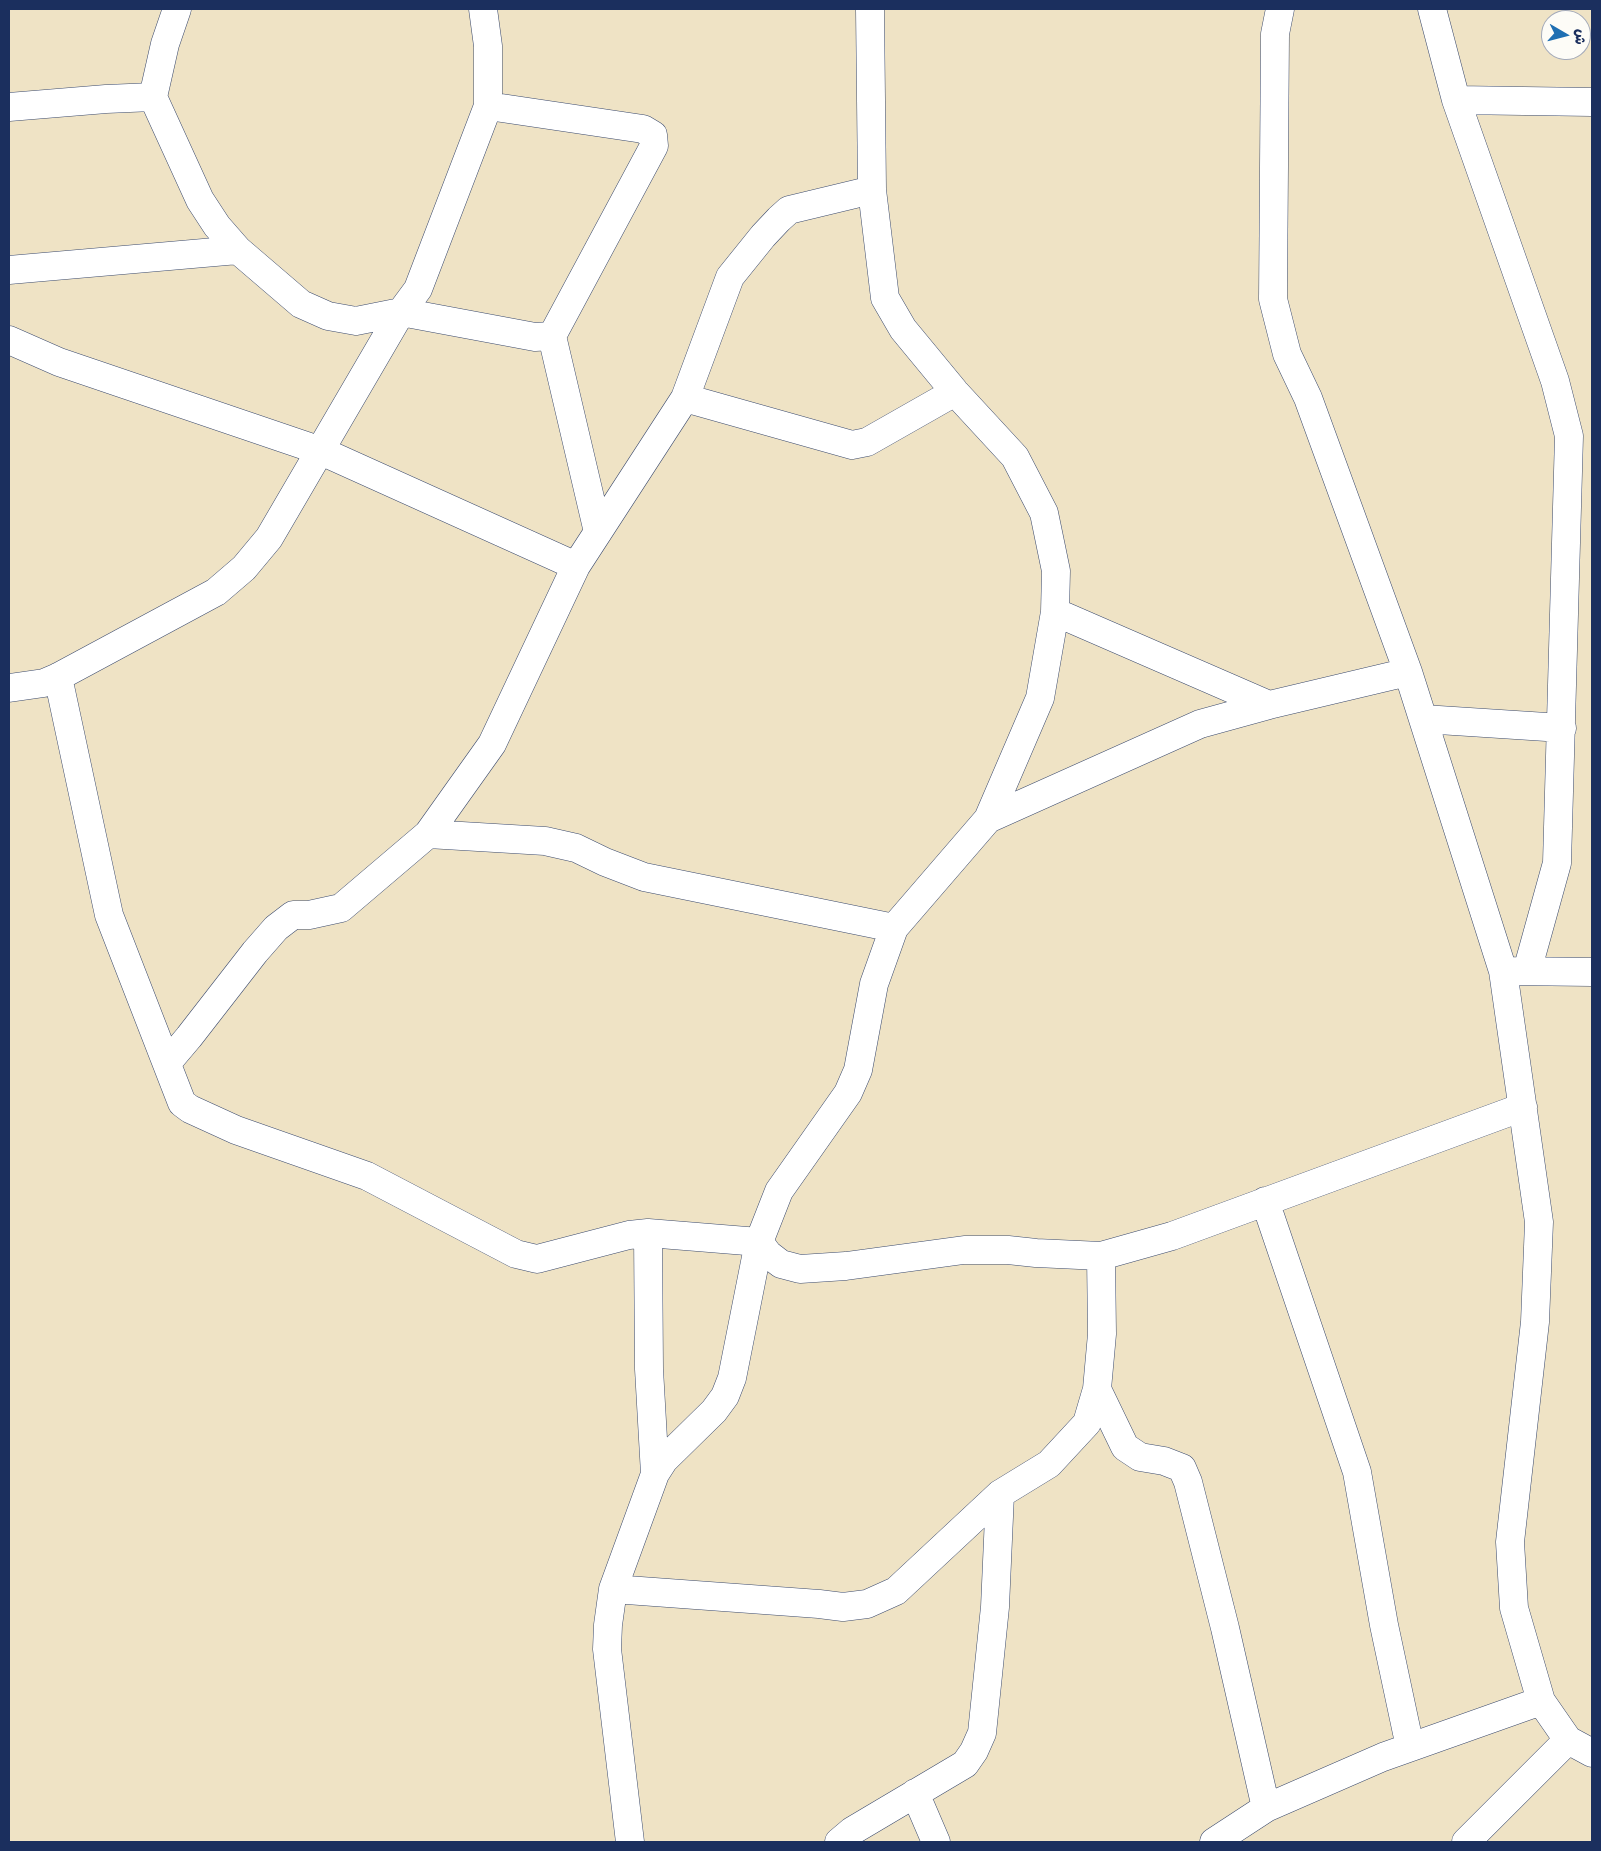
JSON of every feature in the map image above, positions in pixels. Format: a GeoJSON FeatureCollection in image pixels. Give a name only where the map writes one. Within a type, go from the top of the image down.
{"type":"FeatureCollection","features":[{"type":"Feature","properties":{"kind":"street"},"geometry":{"type":"LineString","coordinates":[[176,9],[165,44],[153,97],[200,200],[217,226],[238,250],[301,304],[328,316],[356,321],[401,312],[535,337],[552,336]]}},
{"type":"Feature","properties":{"kind":"street"},"geometry":{"type":"LineString","coordinates":[[9,688],[44,683],[58,678],[216,592],[244,568],[269,538],[401,312],[418,289],[488,106],[488,46],[483,9]]}},
{"type":"Feature","properties":{"kind":"street"},"geometry":{"type":"LineString","coordinates":[[630,1842],[607,1649],[613,1589],[655,1474],[664,1460],[714,1411],[725,1396],[732,1378],[759,1242],[779,1191],[848,1093],[858,1070],[874,984],[894,928],[988,819],[1040,698],[1055,612],[1056,571],[1044,514],[1015,457],[955,392],[902,329],[885,298],[872,190],[870,9]]}},
{"type":"Feature","properties":{"kind":"street"},"geometry":{"type":"LineString","coordinates":[[1280,9],[1275,34],[1273,299],[1287,354],[1308,398],[1515,971],[1523,1107],[1539,1222],[1535,1322],[1510,1542],[1514,1608],[1541,1701],[1568,1740],[1592,1754]]}},
{"type":"Feature","properties":{"kind":"street"},"geometry":{"type":"LineString","coordinates":[[1432,9],[1456,100],[1555,380],[1569,436],[1557,864],[1515,971]]}},
{"type":"Feature","properties":{"kind":"street"},"geometry":{"type":"LineString","coordinates":[[9,107],[153,97]]}},
{"type":"Feature","properties":{"kind":"street"},"geometry":{"type":"LineString","coordinates":[[1456,100],[1592,102]]}},
{"type":"Feature","properties":{"kind":"street"},"geometry":{"type":"LineString","coordinates":[[488,106],[643,129],[653,135],[654,146],[552,336],[598,532]]}},
{"type":"Feature","properties":{"kind":"street"},"geometry":{"type":"LineString","coordinates":[[167,1063],[276,928],[294,915],[309,915],[341,908],[428,834],[492,744],[576,566],[685,398],[730,277],[763,236],[789,210],[872,190]]}},
{"type":"Feature","properties":{"kind":"street"},"geometry":{"type":"LineString","coordinates":[[9,270],[238,250]]}},
{"type":"Feature","properties":{"kind":"street"},"geometry":{"type":"LineString","coordinates":[[9,340],[59,362],[321,451],[576,566]]}},
{"type":"Feature","properties":{"kind":"street"},"geometry":{"type":"LineString","coordinates":[[685,398],[852,445],[867,442],[955,392]]}},
{"type":"Feature","properties":{"kind":"street"},"geometry":{"type":"LineString","coordinates":[[1055,612],[1269,705]]}},
{"type":"Feature","properties":{"kind":"street"},"geometry":{"type":"LineString","coordinates":[[988,819],[1200,724],[1269,705],[1408,672]]}},
{"type":"Feature","properties":{"kind":"street"},"geometry":{"type":"LineString","coordinates":[[58,678],[109,915],[182,1103],[190,1110],[236,1130],[367,1176],[516,1254],[537,1259],[629,1235],[648,1233],[759,1242],[768,1254],[781,1264],[800,1269],[846,1266],[964,1250],[1008,1250],[1102,1256],[1172,1236],[1523,1107]]}},
{"type":"Feature","properties":{"kind":"street"},"geometry":{"type":"LineString","coordinates":[[1423,719],[1562,728]]}},
{"type":"Feature","properties":{"kind":"street"},"geometry":{"type":"LineString","coordinates":[[428,834],[545,841],[576,848],[604,862],[644,877],[894,928]]}},
{"type":"Feature","properties":{"kind":"street"},"geometry":{"type":"LineString","coordinates":[[1515,971],[1592,972]]}},
{"type":"Feature","properties":{"kind":"street"},"geometry":{"type":"LineString","coordinates":[[1265,1201],[1357,1472],[1384,1625],[1410,1747]]}},
{"type":"Feature","properties":{"kind":"street"},"geometry":{"type":"LineString","coordinates":[[648,1233],[649,1370],[655,1474]]}},
{"type":"Feature","properties":{"kind":"street"},"geometry":{"type":"LineString","coordinates":[[613,1589],[843,1607],[867,1604],[896,1591],[1000,1494],[1049,1464],[1087,1423],[1097,1389],[1102,1334],[1102,1256]]}},
{"type":"Feature","properties":{"kind":"street"},"geometry":{"type":"LineString","coordinates":[[1097,1389],[1125,1447],[1140,1457],[1164,1460],[1182,1468],[1188,1482],[1225,1628],[1266,1808]]}},
{"type":"Feature","properties":{"kind":"street"},"geometry":{"type":"LineString","coordinates":[[839,1842],[852,1831],[965,1764],[974,1751],[982,1733],[995,1607],[1000,1494]]}},
{"type":"Feature","properties":{"kind":"street"},"geometry":{"type":"LineString","coordinates":[[1214,1842],[1266,1808],[1383,1757],[1541,1701]]}},
{"type":"Feature","properties":{"kind":"street"},"geometry":{"type":"LineString","coordinates":[[1466,1842],[1568,1740]]}},
{"type":"Feature","properties":{"kind":"street"},"geometry":{"type":"LineString","coordinates":[[915,1794],[936,1842]]}}]}
